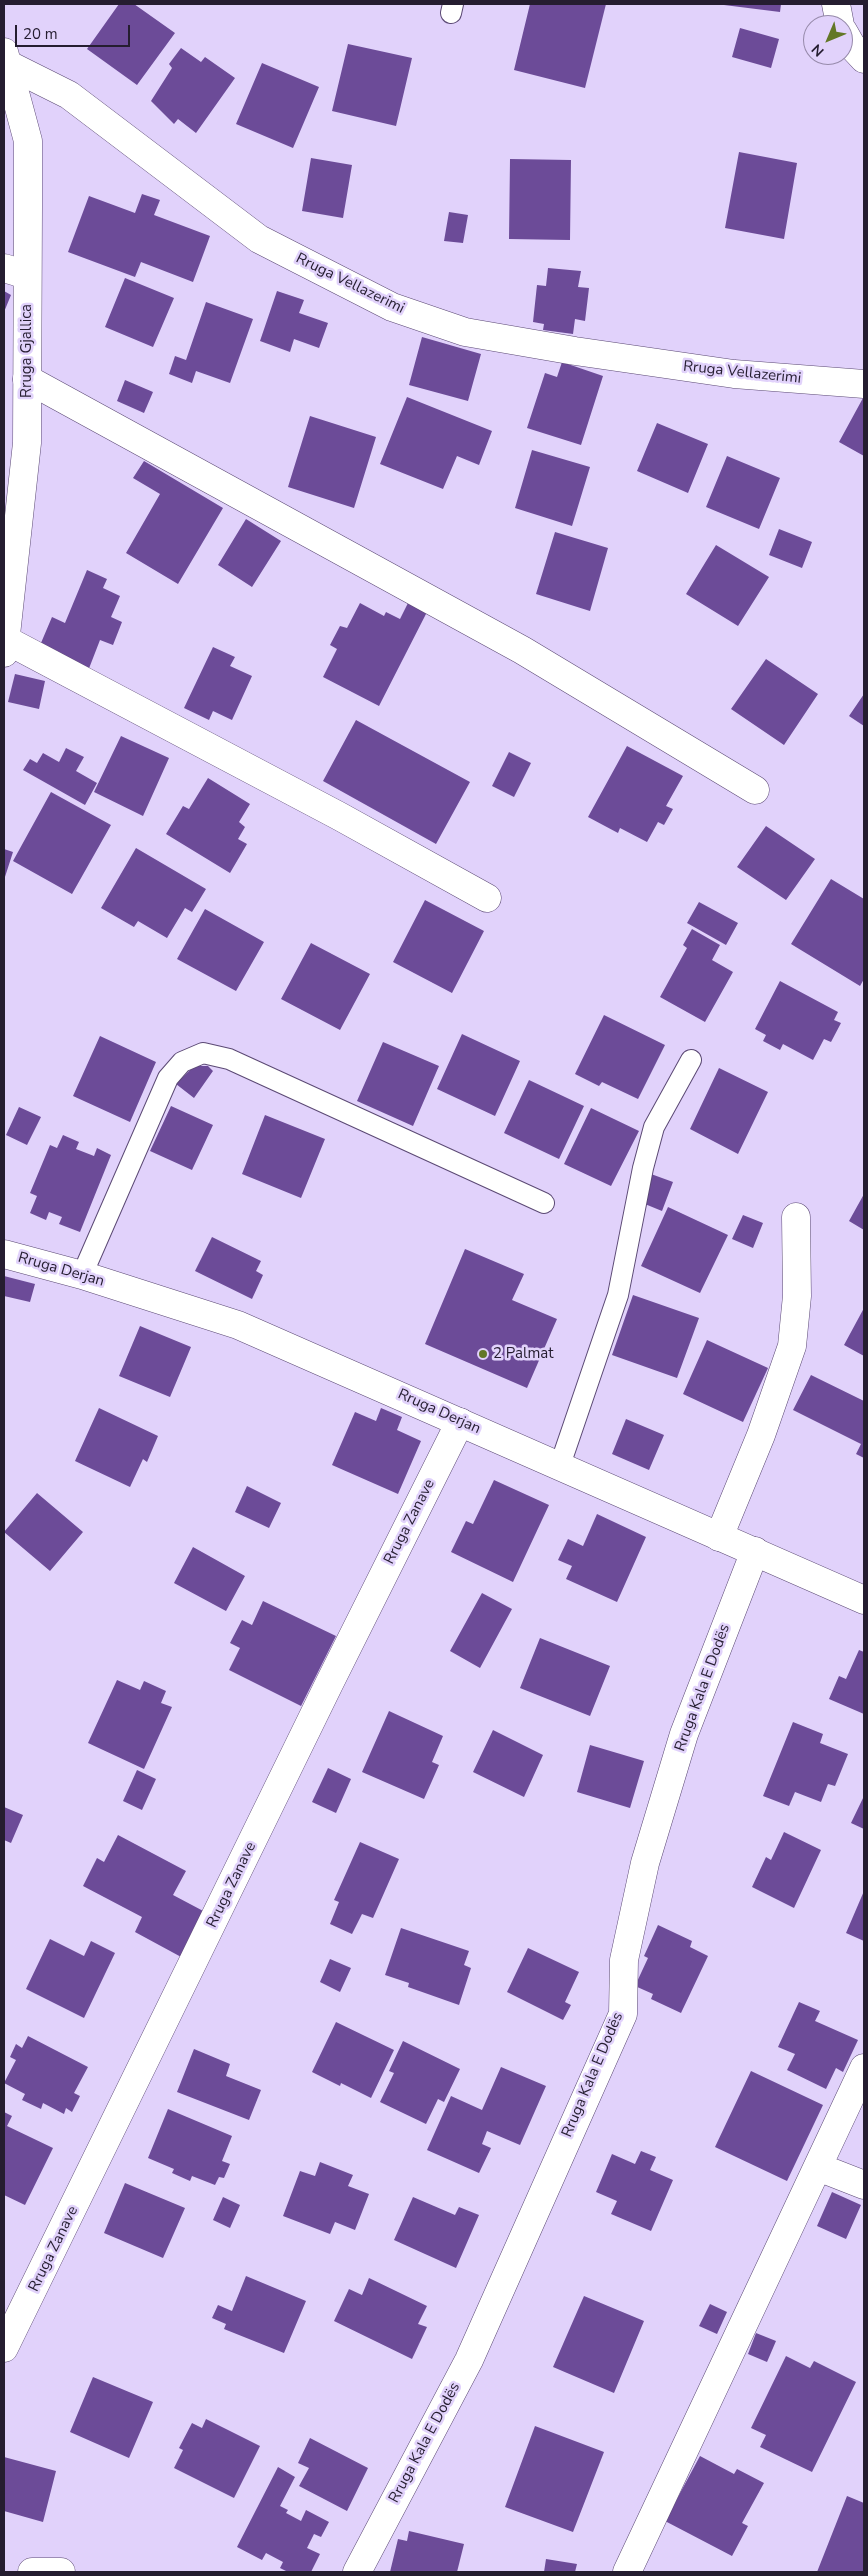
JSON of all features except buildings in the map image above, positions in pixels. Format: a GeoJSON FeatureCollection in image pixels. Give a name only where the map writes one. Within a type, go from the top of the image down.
{"type":"FeatureCollection","features":[{"type":"Feature","properties":{"kind":"street"},"geometry":{"type":"LineString","coordinates":[[853,47],[864,58]]}},
{"type":"Feature","properties":{"kind":"street","name":"Rruga Gjallica"},"geometry":{"type":"LineString","coordinates":[[5,646],[27,443],[27,379],[15,272],[28,141],[6,58]]}},
{"type":"Feature","properties":{"kind":"street","name":"Rruga Vellazerimi"},"geometry":{"type":"LineString","coordinates":[[6,58],[69,94],[259,238],[392,307],[465,332],[575,351],[734,374],[864,384]]}},
{"type":"Feature","properties":{"kind":"street"},"geometry":{"type":"LineString","coordinates":[[27,379],[522,650],[755,790]]}},
{"type":"Feature","properties":{"kind":"street"},"geometry":{"type":"LineString","coordinates":[[5,646],[339,816],[487,898]]}},
{"type":"Feature","properties":{"kind":"street"},"geometry":{"type":"LineString","coordinates":[[719,1537],[761,1435],[792,1346],[797,1296],[796,1217]]}},
{"type":"Feature","properties":{"kind":"street","name":"Rruga Derjan"},"geometry":{"type":"LineString","coordinates":[[4,1254],[82,1275],[238,1325],[864,1600]]}},
{"type":"Feature","properties":{"kind":"street","name":"Rruga Zanave"},"geometry":{"type":"LineString","coordinates":[[4,2348],[329,1684],[460,1422]]}},
{"type":"Feature","properties":{"kind":"street","name":"Rruga Kala E Dodës"},"geometry":{"type":"LineString","coordinates":[[357,2572],[469,2360],[622,2014],[624,1960],[644,1863],[684,1734],[754,1552]]}},
{"type":"Feature","properties":{"kind":"street"},"geometry":{"type":"LineString","coordinates":[[628,2572],[864,2068]]}},
{"type":"Feature","properties":{"kind":"street"},"geometry":{"type":"LineString","coordinates":[[818,2166],[864,2185]]}},
{"type":"Feature","properties":{"kind":"street"},"geometry":{"type":"LineString","coordinates":[[32,2572],[61,2572]]}},
{"type":"Feature","properties":{"kind":"lane"},"geometry":{"type":"LineString","coordinates":[[82,1275],[168,1078],[182,1062],[203,1052],[229,1059],[544,1202]]}},
{"type":"Feature","properties":{"kind":"lane"},"geometry":{"type":"LineString","coordinates":[[560,1465],[618,1295],[654,1127],[691,1060]]}},
{"type":"Feature","properties":{"kind":"place","name":"2 Palmat"},"geometry":{"type":"Point","coordinates":[483,1354]}}]}
